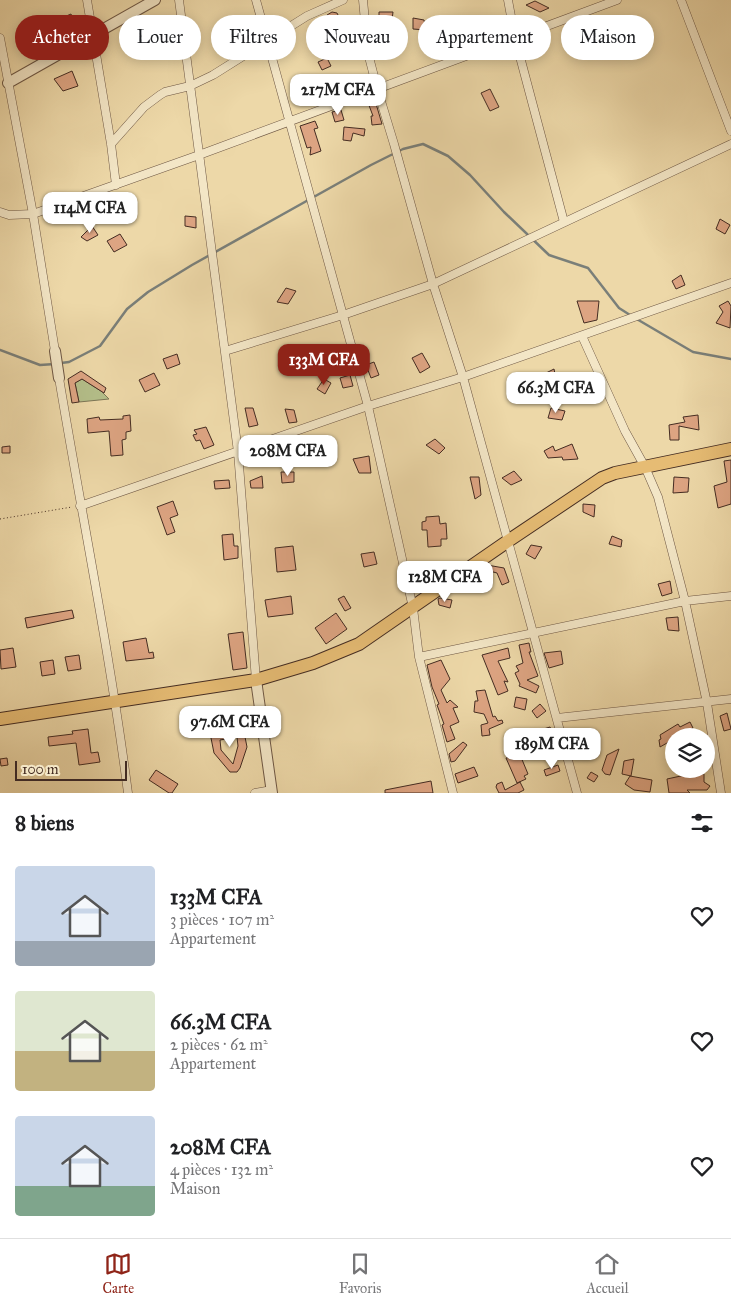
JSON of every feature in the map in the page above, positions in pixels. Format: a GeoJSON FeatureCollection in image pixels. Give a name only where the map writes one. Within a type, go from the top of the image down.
{"type":"FeatureCollection","features":[{"type":"Feature","properties":{"kind":"main road"},"geometry":{"type":"LineString","coordinates":[[0,719],[256,680],[313,663],[359,644],[602,478],[645,466],[731,449]]}},
{"type":"Feature","properties":{"kind":"street"},"geometry":{"type":"LineString","coordinates":[[87,0],[89,15]]}},
{"type":"Feature","properties":{"kind":"street"},"geometry":{"type":"LineString","coordinates":[[109,26],[156,0]]}},
{"type":"Feature","properties":{"kind":"street"},"geometry":{"type":"LineString","coordinates":[[179,0],[238,452],[256,680],[272,792],[255,793]]}},
{"type":"Feature","properties":{"kind":"street"},"geometry":{"type":"LineString","coordinates":[[256,0],[260,15]]}},
{"type":"Feature","properties":{"kind":"street"},"geometry":{"type":"LineString","coordinates":[[296,23],[342,0]]}},
{"type":"Feature","properties":{"kind":"street"},"geometry":{"type":"LineString","coordinates":[[363,0],[367,45],[377,88],[400,163],[433,284],[463,377],[577,793]]}},
{"type":"Feature","properties":{"kind":"street"},"geometry":{"type":"LineString","coordinates":[[508,0],[511,15]]}},
{"type":"Feature","properties":{"kind":"street"},"geometry":{"type":"LineString","coordinates":[[551,25],[617,0]]}},
{"type":"Feature","properties":{"kind":"street"},"geometry":{"type":"LineString","coordinates":[[681,0],[731,131]]}},
{"type":"Feature","properties":{"kind":"street"},"geometry":{"type":"LineString","coordinates":[[0,38],[32,214],[80,506],[116,701],[128,793]]}},
{"type":"Feature","properties":{"kind":"street"},"geometry":{"type":"LineString","coordinates":[[8,83],[49,60]]}},
{"type":"Feature","properties":{"kind":"street"},"geometry":{"type":"LineString","coordinates":[[96,60],[116,185]]}},
{"type":"Feature","properties":{"kind":"street"},"geometry":{"type":"LineString","coordinates":[[111,144],[152,100],[165,92],[190,86],[213,76],[238,60]]}},
{"type":"Feature","properties":{"kind":"street"},"geometry":{"type":"LineString","coordinates":[[272,60],[368,406],[413,608],[419,658],[453,793]]}},
{"type":"Feature","properties":{"kind":"street"},"geometry":{"type":"LineString","coordinates":[[0,212],[9,215],[32,214],[199,155],[454,60]]}},
{"type":"Feature","properties":{"kind":"street"},"geometry":{"type":"LineString","coordinates":[[521,60],[564,222]]}},
{"type":"Feature","properties":{"kind":"street"},"geometry":{"type":"LineString","coordinates":[[225,350],[433,284],[731,144]]}},
{"type":"Feature","properties":{"kind":"street"},"geometry":{"type":"LineString","coordinates":[[80,506],[368,406],[463,377],[731,283]]}},
{"type":"Feature","properties":{"kind":"street"},"geometry":{"type":"LineString","coordinates":[[582,336],[624,431],[645,466],[658,496],[668,529],[707,703],[721,793]]}},
{"type":"Feature","properties":{"kind":"street"},"geometry":{"type":"LineString","coordinates":[[419,658],[685,601],[731,596]]}},
{"type":"Feature","properties":{"kind":"street"},"geometry":{"type":"LineString","coordinates":[[556,718],[731,699]]}},
{"type":"Feature","properties":{"kind":"path"},"geometry":{"type":"LineString","coordinates":[[0,519],[80,506]]}},
{"type":"Feature","properties":{"kind":"green space"},"geometry":{"type":"Polygon","coordinates":[[[82,379],[101,391],[109,399],[79,402],[75,383],[82,379]]]}},
{"type":"Feature","properties":{"kind":"building"},"geometry":{"type":"Polygon","coordinates":[[[535,1],[549,8],[540,12],[526,5],[535,1]]]}},
{"type":"Feature","properties":{"kind":"building"},"geometry":{"type":"Polygon","coordinates":[[[332,12],[338,15],[327,15],[332,12]]]}},
{"type":"Feature","properties":{"kind":"building"},"geometry":{"type":"Polygon","coordinates":[[[379,12],[393,12],[393,15],[379,15],[379,12]]]}},
{"type":"Feature","properties":{"kind":"building"},"geometry":{"type":"Polygon","coordinates":[[[413,18],[418,19],[418,29],[413,29],[413,18]]]}},
{"type":"Feature","properties":{"kind":"building"},"geometry":{"type":"Polygon","coordinates":[[[328,60],[331,66],[322,70],[318,62],[328,60]]]}},
{"type":"Feature","properties":{"kind":"building"},"geometry":{"type":"Polygon","coordinates":[[[72,71],[78,86],[63,91],[54,79],[72,71]]]}},
{"type":"Feature","properties":{"kind":"building"},"geometry":{"type":"Polygon","coordinates":[[[490,89],[499,107],[490,111],[481,93],[490,89]]]}},
{"type":"Feature","properties":{"kind":"building"},"geometry":{"type":"Polygon","coordinates":[[[374,97],[382,124],[372,125],[371,116],[373,116],[367,100],[374,97]]]}},
{"type":"Feature","properties":{"kind":"building"},"geometry":{"type":"Polygon","coordinates":[[[341,110],[344,120],[335,122],[332,112],[341,110]]]}},
{"type":"Feature","properties":{"kind":"building"},"geometry":{"type":"Polygon","coordinates":[[[315,121],[318,128],[314,129],[321,151],[310,155],[311,147],[307,148],[300,126],[315,121]]]}},
{"type":"Feature","properties":{"kind":"building"},"geometry":{"type":"Polygon","coordinates":[[[344,127],[365,129],[364,136],[353,133],[351,141],[343,140],[344,127]]]}},
{"type":"Feature","properties":{"kind":"building"},"geometry":{"type":"Polygon","coordinates":[[[185,216],[196,217],[196,228],[185,226],[185,216]]]}},
{"type":"Feature","properties":{"kind":"building"},"geometry":{"type":"Polygon","coordinates":[[[720,219],[730,225],[725,234],[716,229],[720,219]]]}},
{"type":"Feature","properties":{"kind":"building"},"geometry":{"type":"Polygon","coordinates":[[[92,226],[98,235],[87,241],[81,237],[92,226]]]}},
{"type":"Feature","properties":{"kind":"building"},"geometry":{"type":"Polygon","coordinates":[[[120,234],[127,245],[114,252],[107,241],[120,234]]]}},
{"type":"Feature","properties":{"kind":"building"},"geometry":{"type":"Polygon","coordinates":[[[681,275],[685,285],[676,289],[672,281],[681,275]]]}},
{"type":"Feature","properties":{"kind":"building"},"geometry":{"type":"Polygon","coordinates":[[[286,288],[296,291],[288,304],[277,302],[286,288]]]}},
{"type":"Feature","properties":{"kind":"building"},"geometry":{"type":"Polygon","coordinates":[[[577,301],[599,301],[597,320],[584,323],[577,301]]]}},
{"type":"Feature","properties":{"kind":"building"},"geometry":{"type":"Polygon","coordinates":[[[728,301],[731,306],[730,328],[716,323],[723,312],[719,306],[728,301]]]}},
{"type":"Feature","properties":{"kind":"building"},"geometry":{"type":"Polygon","coordinates":[[[422,353],[430,367],[420,373],[412,358],[422,353]]]}},
{"type":"Feature","properties":{"kind":"building"},"geometry":{"type":"Polygon","coordinates":[[[177,354],[180,364],[167,369],[163,359],[177,354]]]}},
{"type":"Feature","properties":{"kind":"building"},"geometry":{"type":"Polygon","coordinates":[[[374,362],[379,375],[371,378],[366,365],[374,362]]]}},
{"type":"Feature","properties":{"kind":"building"},"geometry":{"type":"Polygon","coordinates":[[[554,369],[557,384],[545,387],[540,376],[554,369]]]}},
{"type":"Feature","properties":{"kind":"building"},"geometry":{"type":"Polygon","coordinates":[[[81,371],[106,388],[104,393],[82,379],[75,383],[79,402],[72,403],[68,379],[81,371]]]}},
{"type":"Feature","properties":{"kind":"building"},"geometry":{"type":"Polygon","coordinates":[[[154,373],[160,385],[145,392],[139,380],[154,373]]]}},
{"type":"Feature","properties":{"kind":"building"},"geometry":{"type":"Polygon","coordinates":[[[350,375],[353,386],[343,388],[340,378],[350,375]]]}},
{"type":"Feature","properties":{"kind":"building"},"geometry":{"type":"Polygon","coordinates":[[[324,379],[331,383],[325,394],[317,389],[324,379]]]}},
{"type":"Feature","properties":{"kind":"building"},"geometry":{"type":"Polygon","coordinates":[[[591,386],[593,399],[580,400],[578,392],[591,386]]]}},
{"type":"Feature","properties":{"kind":"building"},"geometry":{"type":"Polygon","coordinates":[[[245,408],[253,408],[258,425],[249,427],[245,408]]]}},
{"type":"Feature","properties":{"kind":"building"},"geometry":{"type":"Polygon","coordinates":[[[551,408],[565,411],[562,420],[548,418],[551,408]]]}},
{"type":"Feature","properties":{"kind":"building"},"geometry":{"type":"Polygon","coordinates":[[[285,409],[294,410],[297,422],[289,423],[285,409]]]}},
{"type":"Feature","properties":{"kind":"building"},"geometry":{"type":"Polygon","coordinates":[[[130,415],[131,431],[126,432],[126,439],[122,440],[123,455],[111,456],[109,431],[88,433],[87,419],[99,417],[100,420],[123,419],[123,416],[130,415]]]}},
{"type":"Feature","properties":{"kind":"building"},"geometry":{"type":"Polygon","coordinates":[[[698,415],[699,430],[679,426],[679,440],[670,440],[669,425],[685,422],[683,417],[698,415]]]}},
{"type":"Feature","properties":{"kind":"building"},"geometry":{"type":"Polygon","coordinates":[[[206,427],[214,445],[204,449],[200,440],[196,441],[193,435],[197,434],[194,430],[206,427]]]}},
{"type":"Feature","properties":{"kind":"building"},"geometry":{"type":"Polygon","coordinates":[[[435,439],[445,448],[439,454],[426,445],[435,439]]]}},
{"type":"Feature","properties":{"kind":"building"},"geometry":{"type":"Polygon","coordinates":[[[572,444],[578,459],[548,458],[544,451],[553,446],[555,451],[572,444]]]}},
{"type":"Feature","properties":{"kind":"building"},"geometry":{"type":"Polygon","coordinates":[[[10,446],[10,453],[2,453],[2,447],[10,446]]]}},
{"type":"Feature","properties":{"kind":"building"},"geometry":{"type":"Polygon","coordinates":[[[369,456],[371,473],[359,473],[353,459],[369,456]]]}},
{"type":"Feature","properties":{"kind":"building"},"geometry":{"type":"Polygon","coordinates":[[[731,460],[731,504],[718,508],[714,486],[727,482],[724,461],[731,460]]]}},
{"type":"Feature","properties":{"kind":"building"},"geometry":{"type":"Polygon","coordinates":[[[514,471],[522,480],[511,485],[502,478],[514,471]]]}},
{"type":"Feature","properties":{"kind":"building"},"geometry":{"type":"Polygon","coordinates":[[[281,472],[294,472],[294,482],[282,483],[281,472]]]}},
{"type":"Feature","properties":{"kind":"building"},"geometry":{"type":"Polygon","coordinates":[[[262,476],[263,488],[251,488],[250,481],[262,476]]]}},
{"type":"Feature","properties":{"kind":"building"},"geometry":{"type":"Polygon","coordinates":[[[470,477],[479,477],[481,495],[475,499],[470,477]]]}},
{"type":"Feature","properties":{"kind":"building"},"geometry":{"type":"Polygon","coordinates":[[[674,477],[689,478],[688,492],[673,493],[674,477]]]}},
{"type":"Feature","properties":{"kind":"building"},"geometry":{"type":"Polygon","coordinates":[[[229,480],[230,488],[215,489],[214,481],[229,480]]]}},
{"type":"Feature","properties":{"kind":"building"},"geometry":{"type":"Polygon","coordinates":[[[173,501],[178,515],[170,518],[175,532],[167,535],[157,507],[173,501]]]}},
{"type":"Feature","properties":{"kind":"building"},"geometry":{"type":"Polygon","coordinates":[[[583,504],[595,505],[594,517],[583,512],[583,504]]]}},
{"type":"Feature","properties":{"kind":"building"},"geometry":{"type":"Polygon","coordinates":[[[439,516],[440,524],[446,523],[447,539],[441,539],[441,546],[428,547],[427,530],[422,530],[422,522],[426,521],[426,517],[439,516]]]}},
{"type":"Feature","properties":{"kind":"building"},"geometry":{"type":"Polygon","coordinates":[[[233,534],[234,546],[238,546],[238,558],[224,560],[222,535],[233,534]]]}},
{"type":"Feature","properties":{"kind":"building"},"geometry":{"type":"Polygon","coordinates":[[[612,536],[622,540],[621,547],[609,544],[612,536]]]}},
{"type":"Feature","properties":{"kind":"building"},"geometry":{"type":"Polygon","coordinates":[[[531,545],[542,547],[535,559],[526,554],[531,545]]]}},
{"type":"Feature","properties":{"kind":"building"},"geometry":{"type":"Polygon","coordinates":[[[293,546],[296,570],[277,572],[275,548],[293,546]]]}},
{"type":"Feature","properties":{"kind":"building"},"geometry":{"type":"Polygon","coordinates":[[[374,552],[377,564],[364,567],[361,554],[374,552]]]}},
{"type":"Feature","properties":{"kind":"building"},"geometry":{"type":"Polygon","coordinates":[[[487,565],[504,568],[509,582],[502,585],[497,573],[482,569],[487,565]]]}},
{"type":"Feature","properties":{"kind":"building"},"geometry":{"type":"Polygon","coordinates":[[[670,581],[672,593],[662,596],[658,584],[670,581]]]}},
{"type":"Feature","properties":{"kind":"building"},"geometry":{"type":"Polygon","coordinates":[[[291,596],[293,614],[268,617],[265,600],[291,596]]]}},
{"type":"Feature","properties":{"kind":"building"},"geometry":{"type":"Polygon","coordinates":[[[344,596],[351,608],[345,611],[338,599],[344,596]]]}},
{"type":"Feature","properties":{"kind":"building"},"geometry":{"type":"Polygon","coordinates":[[[438,599],[452,600],[450,608],[439,605],[438,599]]]}},
{"type":"Feature","properties":{"kind":"building"},"geometry":{"type":"Polygon","coordinates":[[[72,610],[74,618],[27,628],[25,618],[72,610]]]}},
{"type":"Feature","properties":{"kind":"building"},"geometry":{"type":"Polygon","coordinates":[[[336,613],[347,629],[326,644],[315,628],[336,613]]]}},
{"type":"Feature","properties":{"kind":"building"},"geometry":{"type":"Polygon","coordinates":[[[678,617],[679,631],[668,630],[666,618],[678,617]]]}},
{"type":"Feature","properties":{"kind":"building"},"geometry":{"type":"Polygon","coordinates":[[[243,632],[247,668],[233,670],[228,634],[243,632]]]}},
{"type":"Feature","properties":{"kind":"building"},"geometry":{"type":"Polygon","coordinates":[[[146,638],[149,653],[153,652],[154,658],[126,661],[123,642],[146,638]]]}},
{"type":"Feature","properties":{"kind":"building"},"geometry":{"type":"Polygon","coordinates":[[[529,643],[531,652],[529,652],[538,676],[527,680],[539,686],[536,693],[519,686],[520,684],[515,673],[519,671],[516,666],[523,663],[519,645],[529,643]]]}},
{"type":"Feature","properties":{"kind":"building"},"geometry":{"type":"Polygon","coordinates":[[[13,648],[16,667],[1,669],[0,650],[13,648]]]}},
{"type":"Feature","properties":{"kind":"building"},"geometry":{"type":"Polygon","coordinates":[[[508,648],[510,658],[498,661],[508,682],[504,681],[508,691],[498,695],[482,655],[508,648]]]}},
{"type":"Feature","properties":{"kind":"building"},"geometry":{"type":"Polygon","coordinates":[[[561,651],[563,664],[549,668],[544,653],[561,651]]]}},
{"type":"Feature","properties":{"kind":"building"},"geometry":{"type":"Polygon","coordinates":[[[79,655],[81,669],[68,671],[65,657],[79,655]]]}},
{"type":"Feature","properties":{"kind":"building"},"geometry":{"type":"Polygon","coordinates":[[[53,660],[55,674],[42,676],[40,662],[53,660]]]}},
{"type":"Feature","properties":{"kind":"building"},"geometry":{"type":"Polygon","coordinates":[[[441,660],[450,679],[441,690],[447,703],[450,700],[458,707],[453,708],[459,722],[450,726],[455,739],[447,742],[442,725],[444,724],[437,705],[439,704],[432,687],[427,665],[441,660]]]}},
{"type":"Feature","properties":{"kind":"building"},"geometry":{"type":"Polygon","coordinates":[[[485,690],[493,717],[495,716],[498,721],[502,720],[503,723],[489,729],[490,735],[482,736],[481,725],[488,723],[484,714],[474,712],[475,701],[478,701],[476,691],[485,690]]]}},
{"type":"Feature","properties":{"kind":"building"},"geometry":{"type":"Polygon","coordinates":[[[516,697],[527,699],[525,710],[514,707],[516,697]]]}},
{"type":"Feature","properties":{"kind":"building"},"geometry":{"type":"Polygon","coordinates":[[[540,704],[546,711],[537,718],[532,711],[540,704]]]}},
{"type":"Feature","properties":{"kind":"building"},"geometry":{"type":"Polygon","coordinates":[[[727,713],[731,729],[724,731],[720,716],[727,713]]]}},
{"type":"Feature","properties":{"kind":"building"},"geometry":{"type":"Polygon","coordinates":[[[690,722],[693,728],[671,728],[678,724],[680,727],[690,722]]]}},
{"type":"Feature","properties":{"kind":"building"},"geometry":{"type":"Polygon","coordinates":[[[243,727],[247,747],[237,772],[230,772],[214,753],[210,733],[243,727]],[[237,737],[220,740],[221,750],[233,764],[238,746],[237,737]]]}},
{"type":"Feature","properties":{"kind":"building"},"geometry":{"type":"Polygon","coordinates":[[[550,727],[556,740],[534,745],[533,738],[540,737],[537,731],[550,727]]]}},
{"type":"Feature","properties":{"kind":"building"},"geometry":{"type":"Polygon","coordinates":[[[88,729],[91,753],[98,752],[100,762],[79,765],[76,743],[49,746],[48,737],[73,734],[72,731],[88,729]]]}},
{"type":"Feature","properties":{"kind":"building"},"geometry":{"type":"Polygon","coordinates":[[[665,732],[665,744],[660,747],[659,740],[661,739],[660,735],[665,732]]]}},
{"type":"Feature","properties":{"kind":"building"},"geometry":{"type":"Polygon","coordinates":[[[463,742],[467,745],[455,761],[451,762],[449,754],[463,742]]]}},
{"type":"Feature","properties":{"kind":"building"},"geometry":{"type":"Polygon","coordinates":[[[516,745],[528,774],[524,776],[526,779],[517,783],[506,758],[510,757],[507,749],[516,745]]]}},
{"type":"Feature","properties":{"kind":"building"},"geometry":{"type":"Polygon","coordinates":[[[619,749],[610,775],[605,774],[602,770],[607,755],[619,749]]]}},
{"type":"Feature","properties":{"kind":"building"},"geometry":{"type":"Polygon","coordinates":[[[7,758],[8,765],[1,766],[0,759],[7,758]]]}},
{"type":"Feature","properties":{"kind":"building"},"geometry":{"type":"Polygon","coordinates":[[[634,759],[631,776],[622,774],[624,761],[634,759]]]}},
{"type":"Feature","properties":{"kind":"building"},"geometry":{"type":"Polygon","coordinates":[[[558,765],[560,771],[546,776],[544,770],[558,765]]]}},
{"type":"Feature","properties":{"kind":"building"},"geometry":{"type":"Polygon","coordinates":[[[474,767],[478,776],[458,783],[455,774],[474,767]]]}},
{"type":"Feature","properties":{"kind":"building"},"geometry":{"type":"Polygon","coordinates":[[[156,770],[178,784],[172,793],[149,780],[156,770]]]}},
{"type":"Feature","properties":{"kind":"building"},"geometry":{"type":"Polygon","coordinates":[[[591,772],[598,776],[594,782],[587,778],[591,772]]]}},
{"type":"Feature","properties":{"kind":"building"},"geometry":{"type":"Polygon","coordinates":[[[630,776],[652,780],[650,792],[634,790],[625,784],[630,776]]]}},
{"type":"Feature","properties":{"kind":"building"},"geometry":{"type":"Polygon","coordinates":[[[704,778],[704,782],[710,786],[707,790],[687,790],[690,793],[669,793],[667,779],[704,778]]]}},
{"type":"Feature","properties":{"kind":"building"},"geometry":{"type":"Polygon","coordinates":[[[431,781],[433,793],[385,793],[385,790],[431,781]]]}},
{"type":"Feature","properties":{"kind":"building"},"geometry":{"type":"Polygon","coordinates":[[[502,782],[505,790],[520,782],[524,790],[518,793],[499,793],[496,787],[497,784],[502,782]]]}},
{"type":"Feature","properties":{"kind":"waterway"},"geometry":{"type":"LineString","coordinates":[[61,363],[69,362],[100,346],[127,309],[148,292],[192,265],[371,165],[403,149],[423,144],[448,156],[470,175],[504,212],[549,255],[588,268],[619,308],[630,315]]}},
{"type":"Feature","properties":{"kind":"waterway"},"geometry":{"type":"LineString","coordinates":[[635,318],[693,352],[731,359]]}},
{"type":"Feature","properties":{"kind":"waterway"},"geometry":{"type":"LineString","coordinates":[[0,350],[40,365],[55,364]]}}]}
